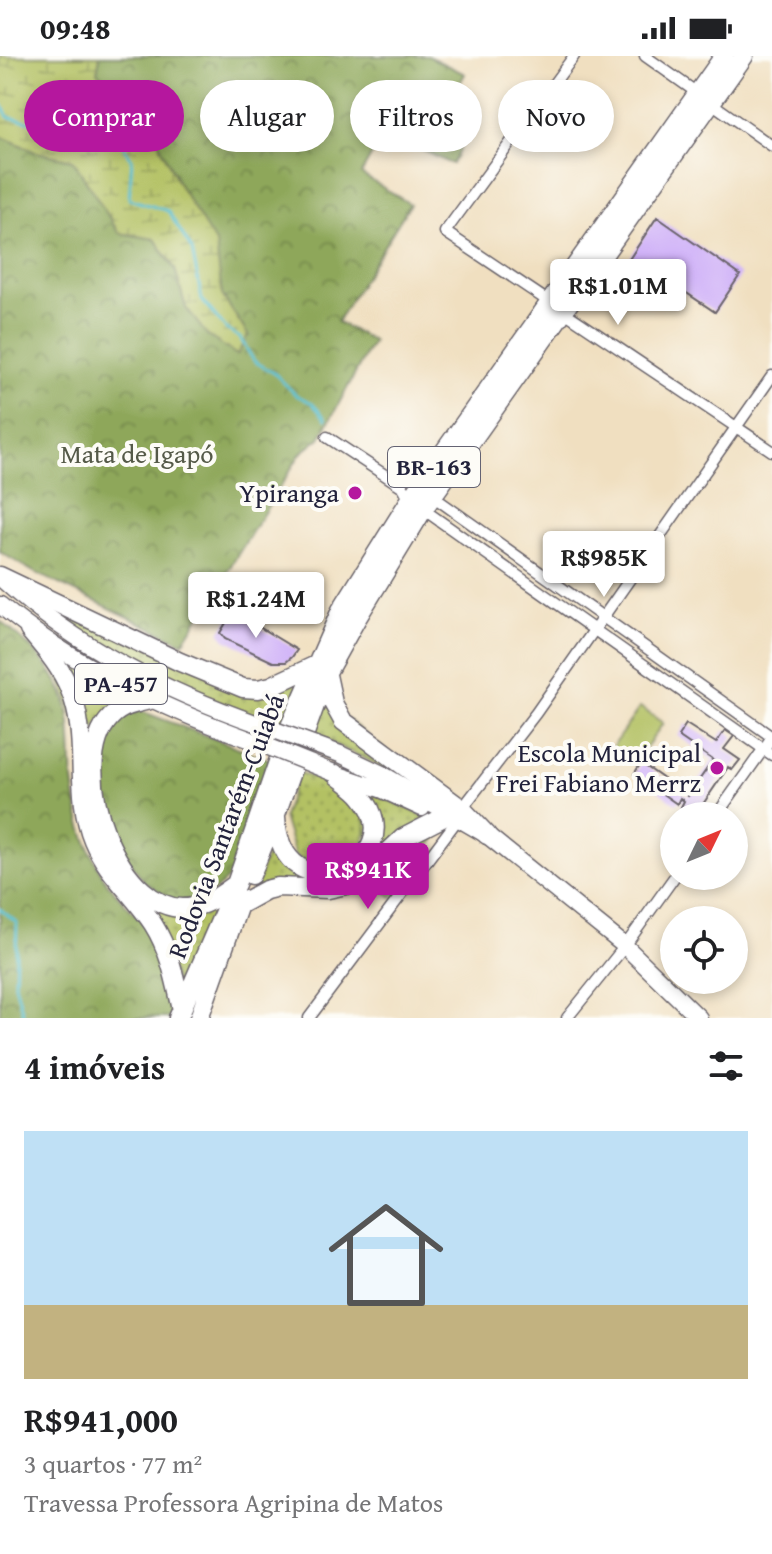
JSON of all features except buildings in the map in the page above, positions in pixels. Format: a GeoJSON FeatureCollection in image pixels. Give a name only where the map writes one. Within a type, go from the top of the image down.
{"type":"FeatureCollection","features":[{"type":"Feature","properties":{"kind":"highway","name":"Rodovia Santarém-Cuiabá"},"geometry":{"type":"LineString","coordinates":[[704,98],[724,56]]}},
{"type":"Feature","properties":{"kind":"highway","name":"Rodovia Santarém-Cuiabá"},"geometry":{"type":"LineString","coordinates":[[180,1014],[236,884],[291,724],[418,496],[557,307],[704,98],[744,56]]}},
{"type":"Feature","properties":{"kind":"highway"},"geometry":{"type":"LineString","coordinates":[[0,577],[180,662],[243,688],[271,686],[320,669],[343,721],[454,817],[487,835]]}},
{"type":"Feature","properties":{"kind":"highway","name":"BR-163"},"geometry":{"type":"LineString","coordinates":[[29,630],[58,667],[71,691],[78,726],[84,808],[92,839],[106,867],[151,920],[162,938],[168,951],[180,1014]]}},
{"type":"Feature","properties":{"kind":"highway","name":"Rodovia Santarém-Cuiabá"},"geometry":{"type":"LineString","coordinates":[[199,1018],[239,905],[276,814],[320,669]]}},
{"type":"Feature","properties":{"kind":"highway"},"geometry":{"type":"LineString","coordinates":[[150,700],[129,705],[115,713],[100,731],[95,744],[93,791],[100,821],[112,848],[141,888],[167,906],[194,907],[218,897],[236,884]]}},
{"type":"Feature","properties":{"kind":"highway"},"geometry":{"type":"LineString","coordinates":[[276,814],[277,830],[286,852],[305,869],[329,874],[354,865],[372,842],[373,820],[364,798],[334,773]]}},
{"type":"Feature","properties":{"kind":"highway"},"geometry":{"type":"LineString","coordinates":[[239,905],[278,887],[328,889],[355,883],[403,838],[454,817]]}},
{"type":"Feature","properties":{"kind":"main road","name":"PA-457"},"geometry":{"type":"LineString","coordinates":[[0,577],[30,605],[73,637],[141,676],[185,697],[340,754],[380,773],[454,817]]}},
{"type":"Feature","properties":{"kind":"main road","name":"PA-457"},"geometry":{"type":"LineString","coordinates":[[0,605],[29,630],[150,700],[334,773]]}},
{"type":"Feature","properties":{"kind":"main road"},"geometry":{"type":"LineString","coordinates":[[334,773],[454,817],[558,890],[625,946],[699,1018]]}},
{"type":"Feature","properties":{"kind":"main road"},"geometry":{"type":"LineString","coordinates":[[487,835],[528,868]]}},
{"type":"Feature","properties":{"kind":"street"},"geometry":{"type":"LineString","coordinates":[[574,56],[445,232],[772,451]]}},
{"type":"Feature","properties":{"kind":"street"},"geometry":{"type":"LineString","coordinates":[[645,56],[772,146]]}},
{"type":"Feature","properties":{"kind":"street"},"geometry":{"type":"LineString","coordinates":[[309,1018],[454,817],[536,713],[772,376]]}},
{"type":"Feature","properties":{"kind":"street"},"geometry":{"type":"LineString","coordinates":[[327,437],[603,619],[772,737],[768,752],[727,802]]}},
{"type":"Feature","properties":{"kind":"street"},"geometry":{"type":"LineString","coordinates":[[418,496],[595,629],[768,752]]}},
{"type":"Feature","properties":{"kind":"street"},"geometry":{"type":"LineString","coordinates":[[567,1018],[665,890]]}},
{"type":"Feature","properties":{"kind":"green space"},"geometry":{"type":"Polygon","coordinates":[[[0,56],[100,56],[97,72],[106,80],[24,80],[24,146],[0,136],[0,56]]]}},
{"type":"Feature","properties":{"kind":"green space","name":"Mata de Igapó"},"geometry":{"type":"Polygon","coordinates":[[[100,56],[428,56],[465,74],[462,80],[350,80],[350,152],[373,152],[361,174],[410,204],[337,322],[373,341],[320,438],[301,453],[183,643],[34,572],[0,552],[0,136],[24,146],[24,152],[73,160],[119,232],[155,239],[175,269],[186,308],[248,335],[222,295],[215,244],[178,183],[163,152],[184,152],[184,80],[106,80],[97,72],[100,56]]]}},
{"type":"Feature","properties":{"kind":"green space"},"geometry":{"type":"Polygon","coordinates":[[[37,152],[163,152],[178,183],[216,244],[222,295],[248,335],[237,355],[208,336],[186,308],[175,269],[155,239],[119,233],[73,160],[37,152]]]}},
{"type":"Feature","properties":{"kind":"green space","name":"Mata de Igapó"},"geometry":{"type":"Polygon","coordinates":[[[426,152],[458,152],[452,164],[426,152]]]}},
{"type":"Feature","properties":{"kind":"green space"},"geometry":{"type":"Polygon","coordinates":[[[0,577],[243,688],[306,670],[283,728],[173,683],[104,647],[0,577]]]}},
{"type":"Feature","properties":{"kind":"green space"},"geometry":{"type":"Polygon","coordinates":[[[0,621],[44,663],[63,694],[70,720],[75,793],[84,833],[107,882],[150,930],[163,952],[172,992],[172,1018],[0,1018],[0,621]]]}},
{"type":"Feature","properties":{"kind":"green space"},"geometry":{"type":"Polygon","coordinates":[[[50,648],[133,698],[101,720],[93,733],[87,755],[50,648]]]}},
{"type":"Feature","properties":{"kind":"green space"},"geometry":{"type":"Polygon","coordinates":[[[326,689],[329,704],[455,808],[385,768],[312,734],[326,689]]]}},
{"type":"Feature","properties":{"kind":"green space"},"geometry":{"type":"Polygon","coordinates":[[[640,707],[663,723],[635,764],[612,747],[640,707]]]}},
{"type":"Feature","properties":{"kind":"green space"},"geometry":{"type":"Polygon","coordinates":[[[138,710],[271,760],[233,874],[211,894],[177,903],[144,881],[124,854],[107,817],[99,777],[100,746],[121,715],[138,710]]]}},
{"type":"Feature","properties":{"kind":"green space"},"geometry":{"type":"Polygon","coordinates":[[[298,772],[342,789],[365,808],[363,843],[354,856],[321,869],[295,856],[283,817],[298,772]]]}},
{"type":"Feature","properties":{"kind":"green space"},"geometry":{"type":"Polygon","coordinates":[[[360,787],[426,817],[364,867],[252,893],[273,839],[299,873],[371,855],[360,787]]]}},
{"type":"Feature","properties":{"kind":"green space"},"geometry":{"type":"Polygon","coordinates":[[[434,828],[440,832],[392,897],[371,880],[397,852],[434,828]]]}},
{"type":"Feature","properties":{"kind":"green space"},"geometry":{"type":"Polygon","coordinates":[[[225,899],[184,1005],[146,901],[225,899]]]}},
{"type":"Feature","properties":{"kind":"waterway"},"geometry":{"type":"LineString","coordinates":[[0,100],[8,117],[38,123],[70,103],[105,118],[132,159],[129,199],[168,211],[192,250],[202,300],[226,329],[240,338],[254,361],[274,373],[296,395],[312,403],[326,419]]}},
{"type":"Feature","properties":{"kind":"waterway"},"geometry":{"type":"LineString","coordinates":[[0,909],[17,923],[15,984],[24,1018]]}},
{"type":"Feature","properties":{"kind":"place","name":"Ypiranga"},"geometry":{"type":"Point","coordinates":[355,493]}},
{"type":"Feature","properties":{"kind":"place","name":"Escola Municipal Frei Fabiano Merrz"},"geometry":{"type":"Point","coordinates":[717,768]}}]}
